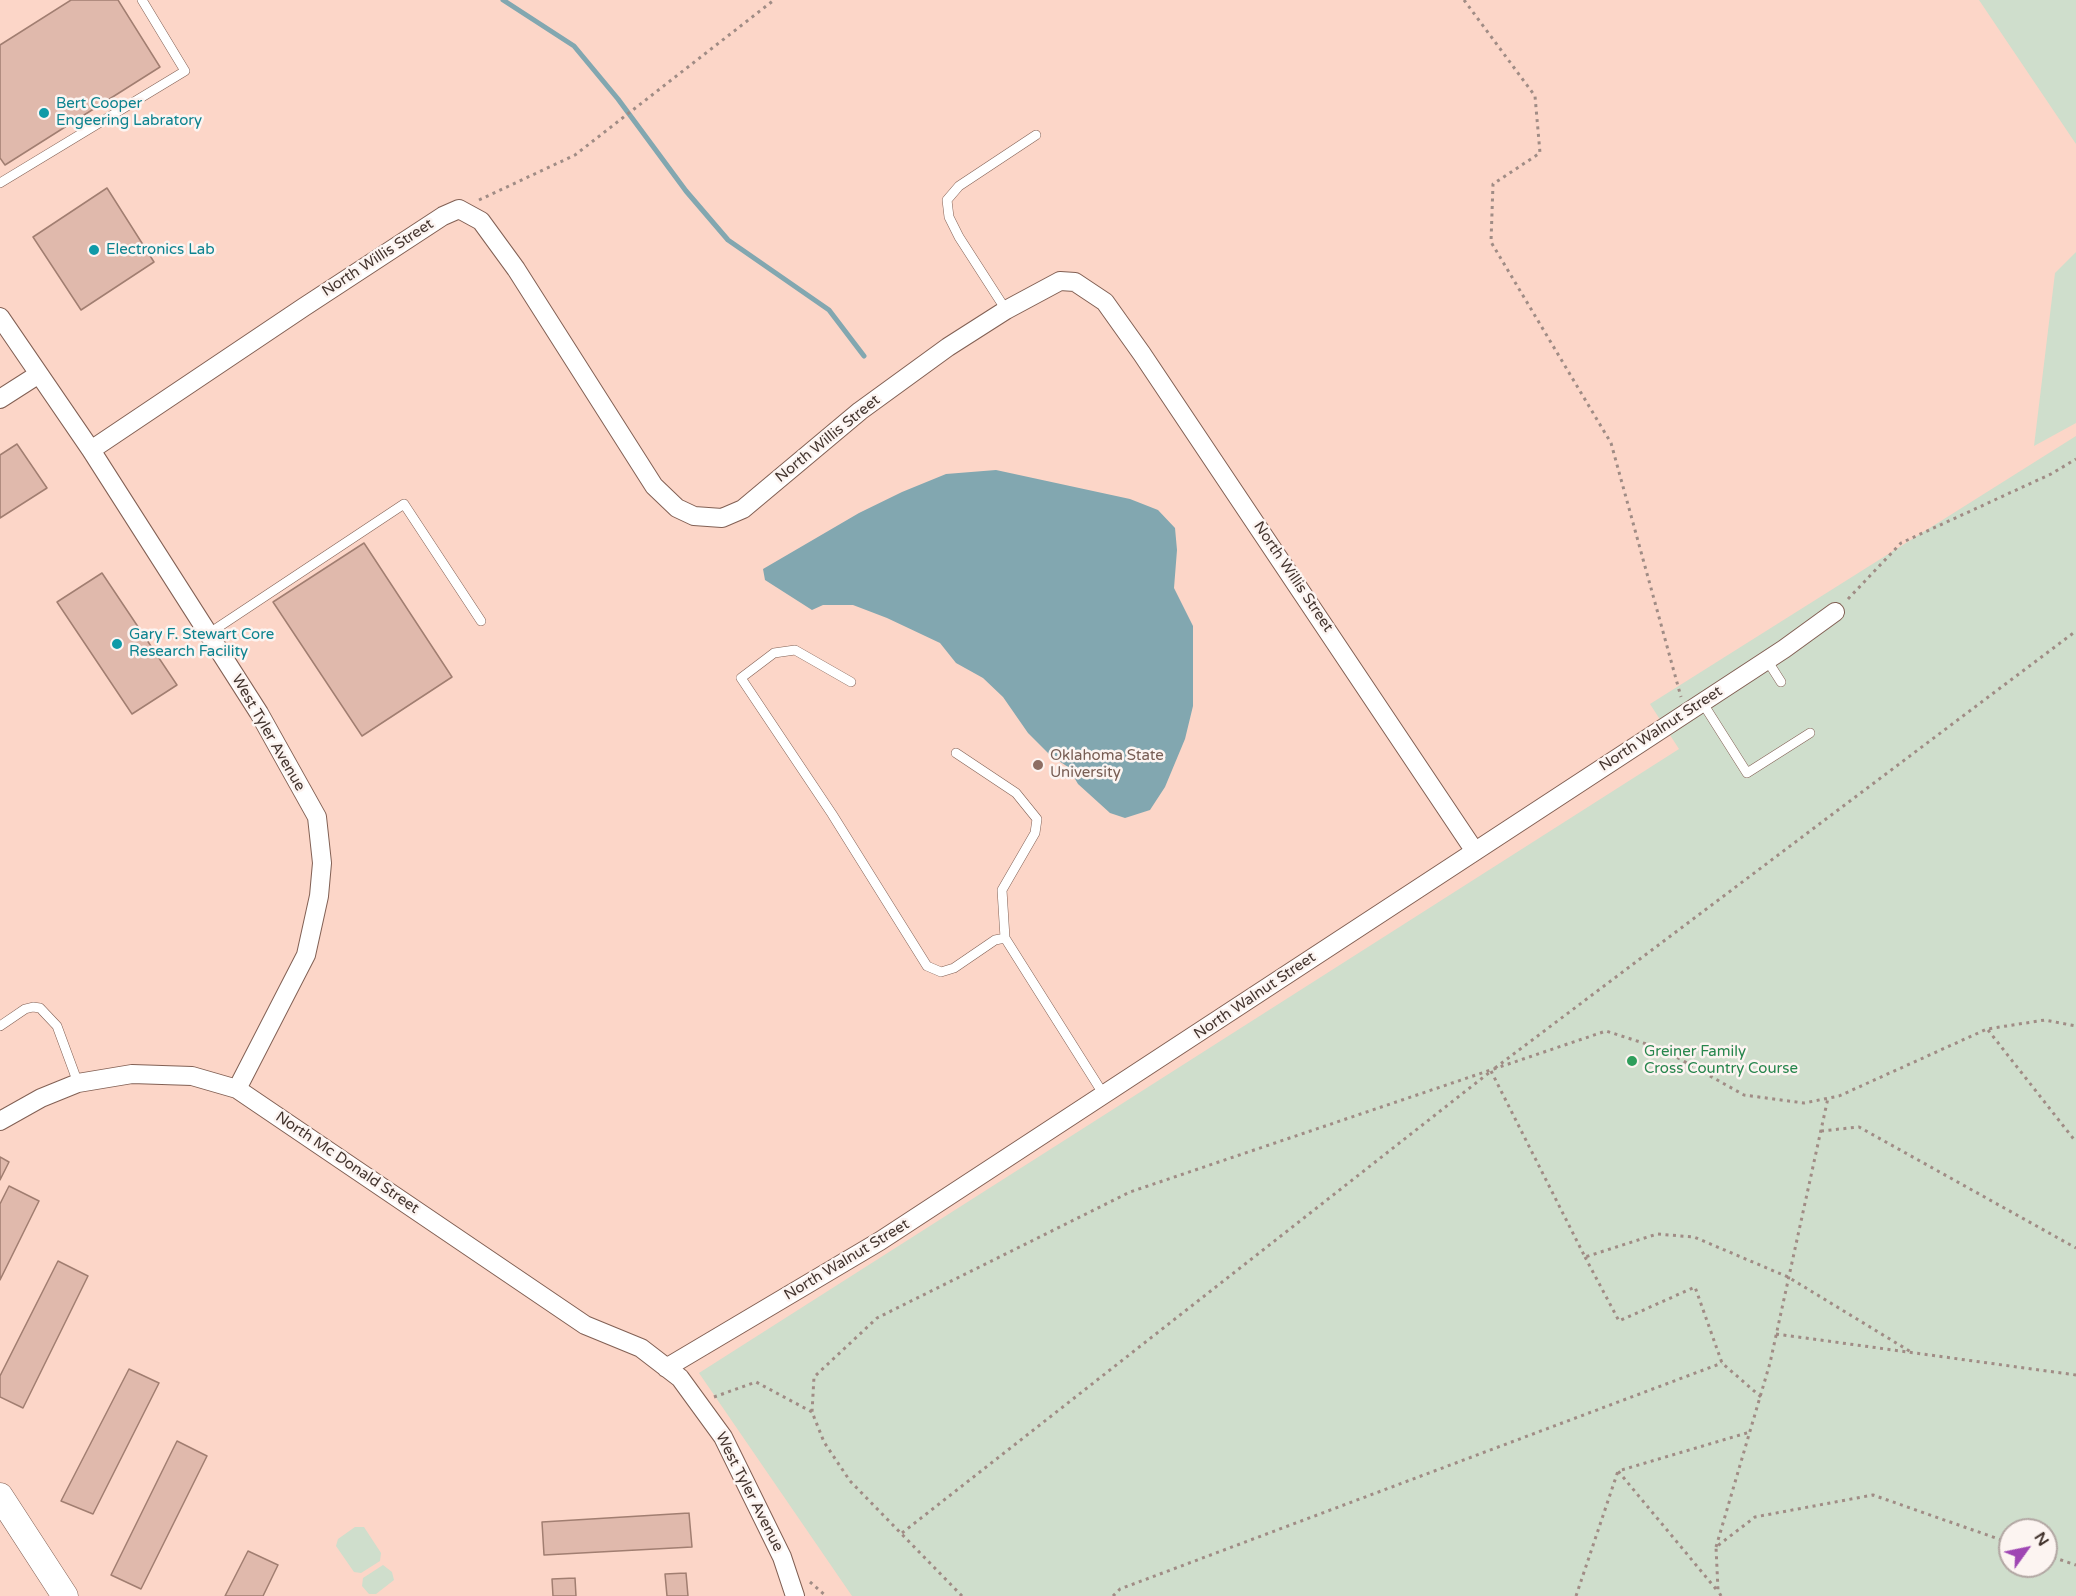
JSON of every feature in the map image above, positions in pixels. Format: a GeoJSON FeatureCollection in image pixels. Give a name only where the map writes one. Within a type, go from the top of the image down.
{"type":"FeatureCollection","features":[{"type":"Feature","properties":{"kind":"street","name":"North Willis Street"},"geometry":{"type":"LineString","coordinates":[[91,450],[443,216],[459,209],[481,221],[516,268],[654,486],[677,508],[694,516],[722,518],[743,509],[860,411],[948,347],[1006,310],[1060,281],[1075,282],[1105,302],[1388,718],[1474,850]]}},
{"type":"Feature","properties":{"kind":"street","name":"West Tyler Avenue"},"geometry":{"type":"LineString","coordinates":[[0,317],[91,450],[259,713],[317,817],[322,863],[319,896],[306,955],[237,1089]]}},
{"type":"Feature","properties":{"kind":"street"},"geometry":{"type":"LineString","coordinates":[[0,399],[39,374]]}},
{"type":"Feature","properties":{"kind":"street","name":"North Walnut Street"},"geometry":{"type":"LineString","coordinates":[[666,1368],[880,1241],[1767,660],[1835,612]]}},
{"type":"Feature","properties":{"kind":"street","name":"North Mc Donald Street"},"geometry":{"type":"LineString","coordinates":[[0,1121],[42,1098],[78,1083],[132,1074],[192,1076],[237,1089],[585,1325],[641,1348],[666,1368]]}},
{"type":"Feature","properties":{"kind":"street","name":"West Tyler Avenue"},"geometry":{"type":"LineString","coordinates":[[666,1368],[680,1378],[723,1437],[782,1557],[795,1596]]}},
{"type":"Feature","properties":{"kind":"street"},"geometry":{"type":"LineString","coordinates":[[0,1496],[65,1596]]}},
{"type":"Feature","properties":{"kind":"lane"},"geometry":{"type":"LineString","coordinates":[[0,183],[185,71],[142,0]]}},
{"type":"Feature","properties":{"kind":"lane"},"geometry":{"type":"LineString","coordinates":[[1006,310],[949,217],[947,200],[959,186],[1036,135]]}},
{"type":"Feature","properties":{"kind":"lane"},"geometry":{"type":"LineString","coordinates":[[208,634],[404,504],[481,621]]}},
{"type":"Feature","properties":{"kind":"lane"},"geometry":{"type":"LineString","coordinates":[[851,682],[795,650],[774,653],[741,678],[832,814],[927,966],[940,972],[954,968],[995,940],[1005,938]]}},
{"type":"Feature","properties":{"kind":"lane"},"geometry":{"type":"LineString","coordinates":[[1767,660],[1780,682]]}},
{"type":"Feature","properties":{"kind":"lane"},"geometry":{"type":"LineString","coordinates":[[1702,702],[1747,773],[1810,733]]}},
{"type":"Feature","properties":{"kind":"lane"},"geometry":{"type":"LineString","coordinates":[[956,753],[1016,793],[1037,819],[1035,833],[1002,890],[1005,938],[1104,1095]]}},
{"type":"Feature","properties":{"kind":"lane"},"geometry":{"type":"LineString","coordinates":[[0,1026],[25,1009],[40,1008],[57,1026],[78,1083]]}},
{"type":"Feature","properties":{"kind":"path"},"geometry":{"type":"LineString","coordinates":[[459,209],[575,155],[774,0]]}},
{"type":"Feature","properties":{"kind":"path"},"geometry":{"type":"LineString","coordinates":[[1464,0],[1535,96],[1540,153],[1493,184],[1491,242],[1611,443],[1685,713]]}},
{"type":"Feature","properties":{"kind":"path"},"geometry":{"type":"LineString","coordinates":[[1835,612],[1901,543],[2051,474],[2076,459]]}},
{"type":"Feature","properties":{"kind":"path"},"geometry":{"type":"LineString","coordinates":[[902,1533],[1491,1071],[2076,631]]}},
{"type":"Feature","properties":{"kind":"path"},"geometry":{"type":"LineString","coordinates":[[962,1596],[850,1481],[824,1442],[812,1412],[814,1377],[877,1318],[1130,1192],[1606,1031],[1662,1049],[1744,1095],[1804,1103],[1858,1088],[1916,1059],[1988,1029],[2044,1020],[2076,1026]]}},
{"type":"Feature","properties":{"kind":"path"},"geometry":{"type":"LineString","coordinates":[[1988,1029],[2076,1142]]}},
{"type":"Feature","properties":{"kind":"path"},"geometry":{"type":"LineString","coordinates":[[1491,1071],[1618,1321],[1695,1287],[1722,1363],[1761,1396]]}},
{"type":"Feature","properties":{"kind":"path"},"geometry":{"type":"LineString","coordinates":[[1718,1590],[1716,1547],[1761,1396],[1828,1098]]}},
{"type":"Feature","properties":{"kind":"path"},"geometry":{"type":"LineString","coordinates":[[1821,1131],[1858,1127],[2076,1248]]}},
{"type":"Feature","properties":{"kind":"path"},"geometry":{"type":"LineString","coordinates":[[1585,1257],[1657,1234],[1694,1237],[1788,1277],[1911,1352]]}},
{"type":"Feature","properties":{"kind":"path"},"geometry":{"type":"LineString","coordinates":[[1776,1334],[2076,1375]]}},
{"type":"Feature","properties":{"kind":"path"},"geometry":{"type":"LineString","coordinates":[[1113,1596],[1120,1589],[1722,1363]]}},
{"type":"Feature","properties":{"kind":"path"},"geometry":{"type":"LineString","coordinates":[[698,1402],[756,1382],[812,1412]]}},
{"type":"Feature","properties":{"kind":"path"},"geometry":{"type":"LineString","coordinates":[[1618,1471],[1750,1432]]}},
{"type":"Feature","properties":{"kind":"path"},"geometry":{"type":"LineString","coordinates":[[1618,1471],[1721,1596]]}},
{"type":"Feature","properties":{"kind":"path"},"geometry":{"type":"LineString","coordinates":[[1576,1596],[1618,1471]]}},
{"type":"Feature","properties":{"kind":"path"},"geometry":{"type":"LineString","coordinates":[[1716,1547],[1755,1517],[1873,1495],[1998,1540]]}},
{"type":"Feature","properties":{"kind":"path"},"geometry":{"type":"LineString","coordinates":[[2058,1559],[2076,1565]]}},
{"type":"Feature","properties":{"kind":"shaded area","name":"Oklahoma State University"},"geometry":{"type":"Polygon","coordinates":[[[0,0],[2076,0],[2076,1596],[0,1596],[0,0]]]}},
{"type":"Feature","properties":{"kind":"green space"},"geometry":{"type":"Polygon","coordinates":[[[1979,0],[2076,0],[2076,144],[1979,0]]]}},
{"type":"Feature","properties":{"kind":"green space"},"geometry":{"type":"Polygon","coordinates":[[[2076,252],[2076,423],[2034,446],[2055,273],[2076,252]]]}},
{"type":"Feature","properties":{"kind":"green space","name":"Greiner Family Cross Country Course"},"geometry":{"type":"Polygon","coordinates":[[[2076,436],[2076,1596],[852,1596],[699,1373],[1679,749],[1650,704],[2076,436]]]}},
{"type":"Feature","properties":{"kind":"green space"},"geometry":{"type":"Polygon","coordinates":[[[355,1527],[364,1527],[381,1553],[380,1561],[361,1573],[354,1572],[336,1546],[338,1539],[355,1527]]]}},
{"type":"Feature","properties":{"kind":"green space"},"geometry":{"type":"Polygon","coordinates":[[[383,1565],[392,1572],[394,1580],[376,1594],[369,1594],[362,1586],[363,1578],[383,1565]]]}},
{"type":"Feature","properties":{"kind":"water"},"geometry":{"type":"Polygon","coordinates":[[[996,470],[1130,499],[1158,510],[1175,528],[1177,550],[1174,588],[1193,626],[1193,706],[1185,739],[1165,787],[1150,810],[1125,818],[1110,813],[1078,784],[1068,767],[1050,755],[1028,733],[1003,697],[983,678],[956,663],[940,643],[853,605],[823,605],[812,610],[765,580],[763,569],[859,513],[902,492],[946,474],[996,470]]]}},
{"type":"Feature","properties":{"kind":"building","name":"Bert Cooper Engeering Labratory"},"geometry":{"type":"Polygon","coordinates":[[[71,0],[118,0],[160,67],[5,165],[0,158],[0,45],[71,0]]]}},
{"type":"Feature","properties":{"kind":"building","name":"Electronics Lab"},"geometry":{"type":"Polygon","coordinates":[[[107,188],[154,262],[81,310],[33,237],[107,188]]]}},
{"type":"Feature","properties":{"kind":"building"},"geometry":{"type":"Polygon","coordinates":[[[17,444],[47,488],[0,518],[0,455],[17,444]]]}},
{"type":"Feature","properties":{"kind":"building"},"geometry":{"type":"Polygon","coordinates":[[[364,543],[452,677],[362,736],[273,602],[364,543]]]}},
{"type":"Feature","properties":{"kind":"building","name":"Gary F. Stewart Core Research Facility"},"geometry":{"type":"Polygon","coordinates":[[[102,573],[177,685],[132,714],[57,602],[102,573]]]}},
{"type":"Feature","properties":{"kind":"building"},"geometry":{"type":"Polygon","coordinates":[[[0,1157],[9,1162],[0,1180],[0,1157]]]}},
{"type":"Feature","properties":{"kind":"building"},"geometry":{"type":"Polygon","coordinates":[[[9,1186],[39,1201],[0,1280],[0,1204],[9,1186]]]}},
{"type":"Feature","properties":{"kind":"building"},"geometry":{"type":"Polygon","coordinates":[[[58,1261],[88,1276],[23,1408],[0,1397],[0,1376],[58,1261]]]}},
{"type":"Feature","properties":{"kind":"building"},"geometry":{"type":"Polygon","coordinates":[[[129,1369],[159,1383],[93,1514],[61,1501],[129,1369]]]}},
{"type":"Feature","properties":{"kind":"building"},"geometry":{"type":"Polygon","coordinates":[[[177,1441],[207,1456],[141,1589],[111,1575],[177,1441]]]}},
{"type":"Feature","properties":{"kind":"building"},"geometry":{"type":"Polygon","coordinates":[[[689,1513],[692,1547],[544,1555],[542,1522],[689,1513]]]}},
{"type":"Feature","properties":{"kind":"building"},"geometry":{"type":"Polygon","coordinates":[[[248,1551],[278,1565],[263,1596],[225,1596],[248,1551]]]}},
{"type":"Feature","properties":{"kind":"building"},"geometry":{"type":"Polygon","coordinates":[[[686,1573],[688,1596],[667,1596],[665,1574],[686,1573]]]}},
{"type":"Feature","properties":{"kind":"building"},"geometry":{"type":"Polygon","coordinates":[[[575,1578],[576,1596],[553,1596],[552,1579],[575,1578]]]}},
{"type":"Feature","properties":{"kind":"waterway"},"geometry":{"type":"LineString","coordinates":[[503,0],[574,46],[618,99],[686,191],[728,240],[829,310],[864,356]]}},
{"type":"Feature","properties":{"kind":"place","name":"Bert Cooper Engeering Labratory"},"geometry":{"type":"Point","coordinates":[44,113]}},
{"type":"Feature","properties":{"kind":"place","name":"Electronics Lab"},"geometry":{"type":"Point","coordinates":[94,250]}},
{"type":"Feature","properties":{"kind":"place","name":"Gary F. Stewart Core Research Facility"},"geometry":{"type":"Point","coordinates":[117,644]}},
{"type":"Feature","properties":{"kind":"place","name":"Oklahoma State University"},"geometry":{"type":"Point","coordinates":[1038,765]}},
{"type":"Feature","properties":{"kind":"place","name":"Greiner Family Cross Country Course"},"geometry":{"type":"Point","coordinates":[1632,1061]}}]}
